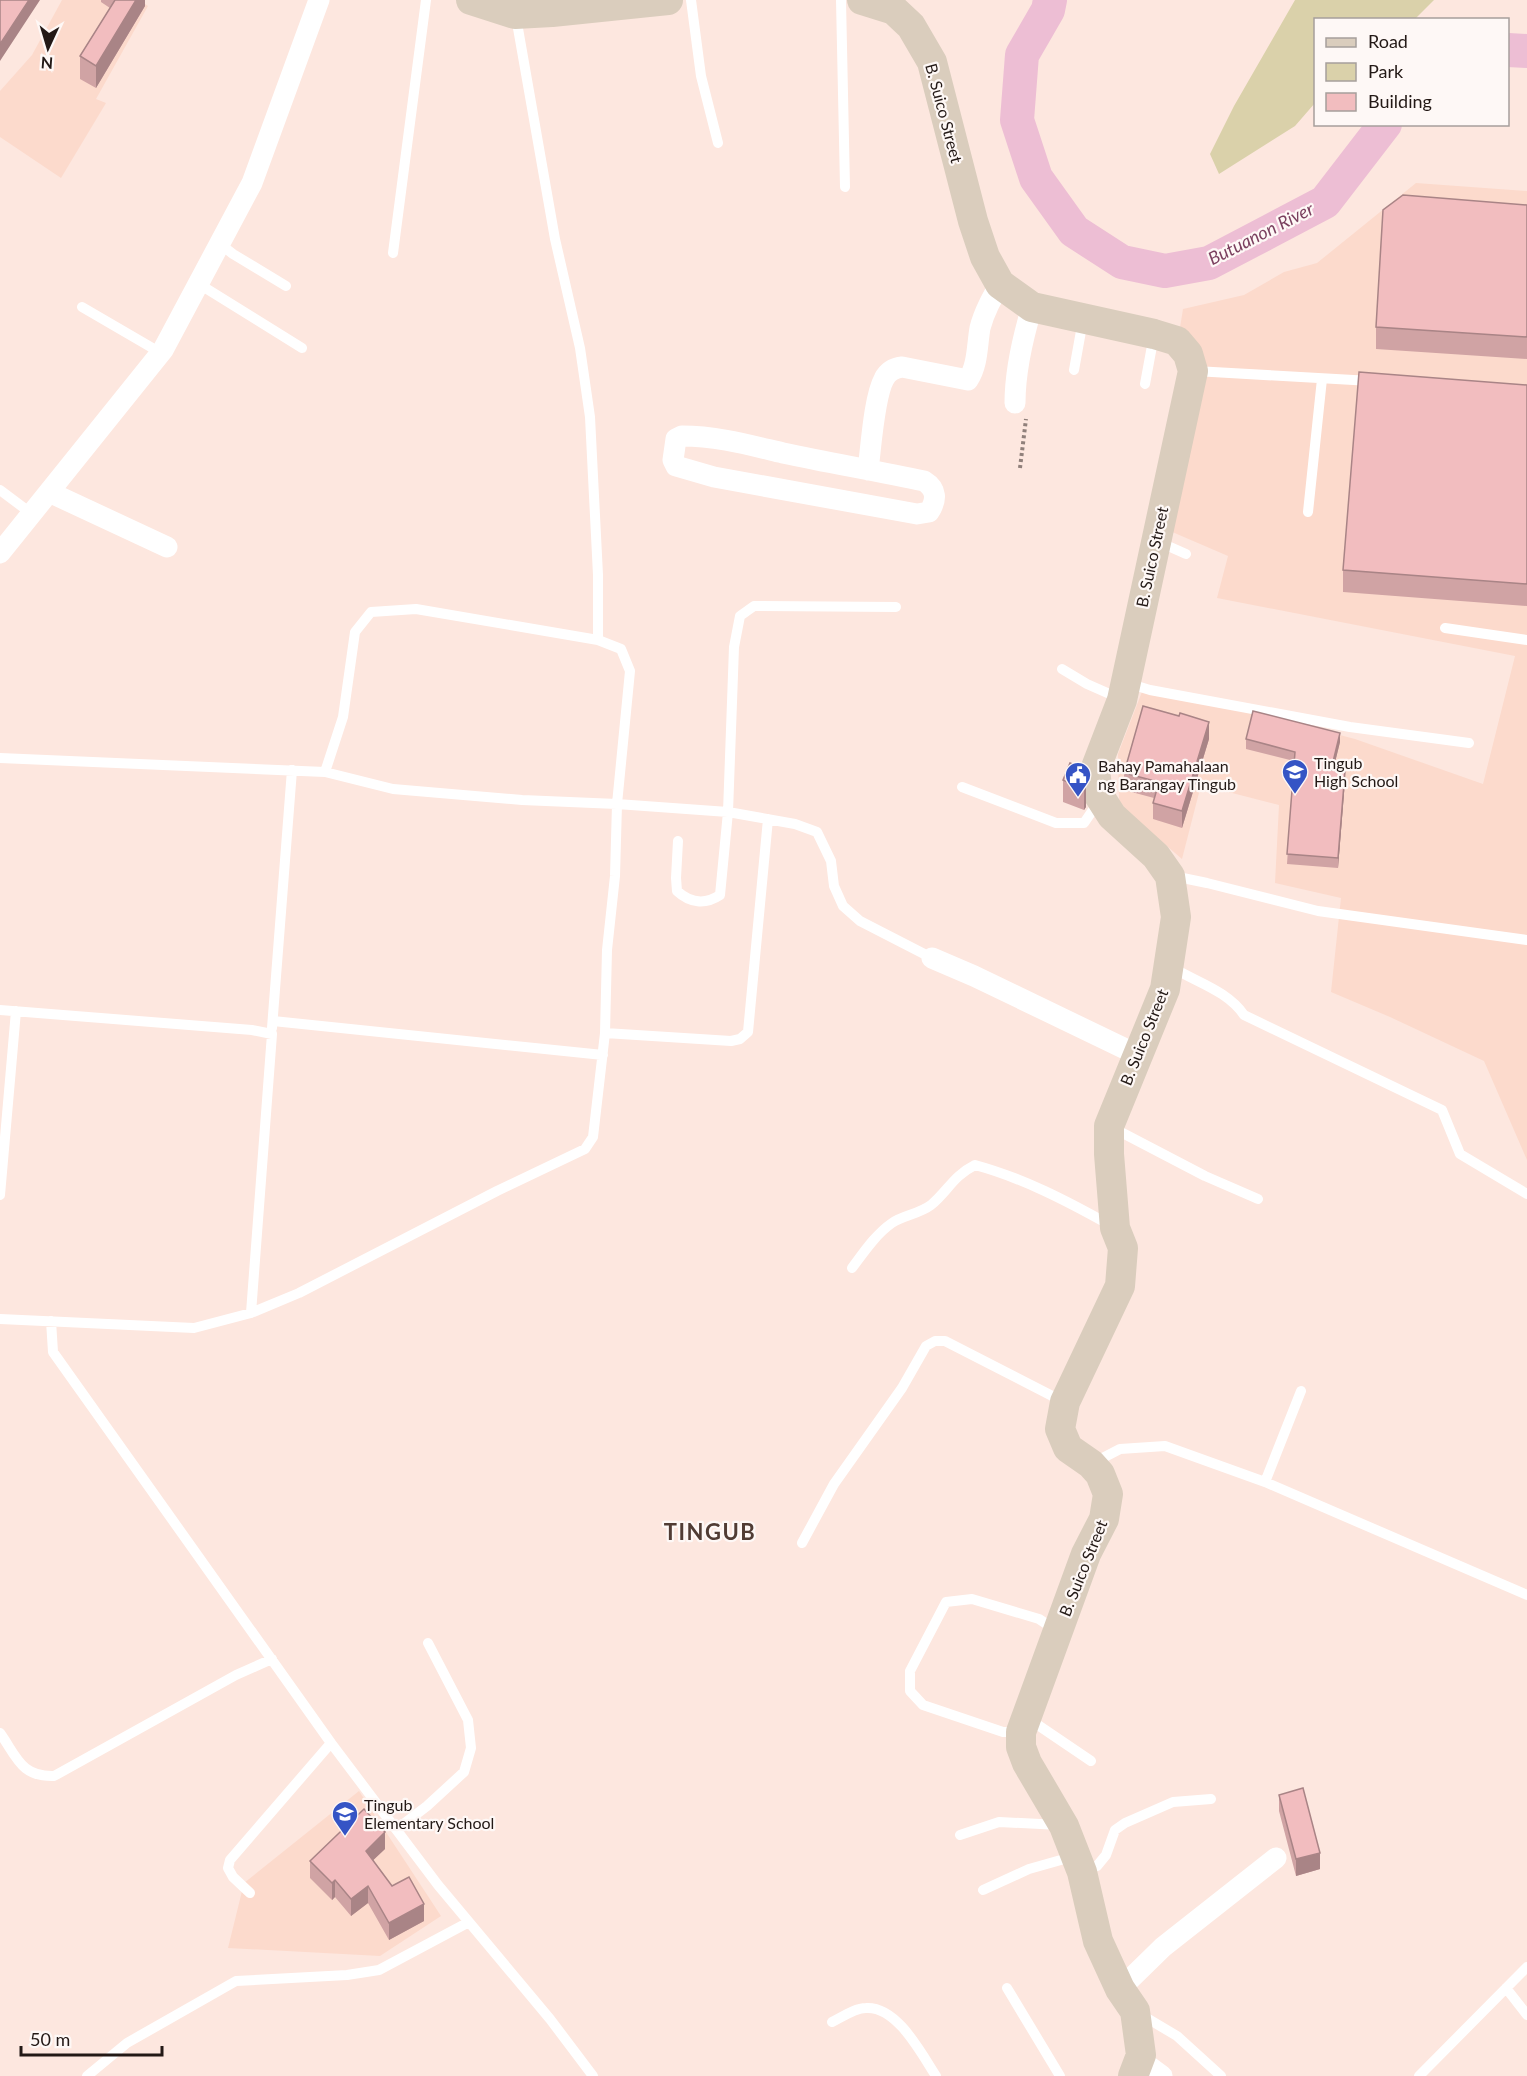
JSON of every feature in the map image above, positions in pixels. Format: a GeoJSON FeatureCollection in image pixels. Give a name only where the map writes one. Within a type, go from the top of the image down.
{"type":"FeatureCollection","features":[{"type":"Feature","properties":{"kind":"street"},"geometry":{"type":"LineString","coordinates":[[0,553],[161,353],[252,183],[319,0]]}},
{"type":"Feature","properties":{"kind":"street"},"geometry":{"type":"LineString","coordinates":[[471,0],[515,14],[668,0]]}},
{"type":"Feature","properties":{"kind":"street","name":"B. Suico Street"},"geometry":{"type":"LineString","coordinates":[[862,0],[894,10],[911,26],[932,62],[973,221],[985,257],[1000,284],[1032,307],[1177,341],[1188,354],[1193,371],[1123,691],[1095,770],[1098,794],[1112,816],[1156,856],[1170,876],[1176,918],[1165,989],[1109,1126],[1115,1228],[1123,1248],[1120,1286],[1065,1402],[1060,1429],[1068,1448],[1091,1464],[1100,1474],[1108,1494],[1104,1519],[1086,1554],[1023,1724]]}},
{"type":"Feature","properties":{"kind":"street"},"geometry":{"type":"LineString","coordinates":[[868,470],[879,393],[884,379],[892,369],[903,367],[968,380],[973,372],[987,305],[1000,284]]}},
{"type":"Feature","properties":{"kind":"street"},"geometry":{"type":"LineString","coordinates":[[1016,403],[1015,390],[1024,335],[1032,307]]}},
{"type":"Feature","properties":{"kind":"street"},"geometry":{"type":"LineString","coordinates":[[682,436],[703,436],[868,470],[924,481],[932,486],[935,492],[933,505],[929,512],[917,514],[714,477],[676,466],[673,460],[676,439],[682,436]]}},
{"type":"Feature","properties":{"kind":"street"},"geometry":{"type":"LineString","coordinates":[[49,492],[167,547]]}},
{"type":"Feature","properties":{"kind":"street"},"geometry":{"type":"LineString","coordinates":[[932,958],[1138,1054]]}},
{"type":"Feature","properties":{"kind":"street"},"geometry":{"type":"LineString","coordinates":[[1023,1724],[1021,1747],[1027,1763],[1064,1826],[1079,1864],[1098,1941],[1127,2000],[1141,2055],[1142,2072]]}},
{"type":"Feature","properties":{"kind":"street"},"geometry":{"type":"LineString","coordinates":[[1127,2000],[1163,1947],[1276,1858]]}},
{"type":"Feature","properties":{"kind":"lane"},"geometry":{"type":"LineString","coordinates":[[393,253],[426,0]]}},
{"type":"Feature","properties":{"kind":"lane"},"geometry":{"type":"LineString","coordinates":[[692,0],[701,76],[718,143]]}},
{"type":"Feature","properties":{"kind":"lane"},"geometry":{"type":"LineString","coordinates":[[841,0],[845,187]]}},
{"type":"Feature","properties":{"kind":"lane"},"geometry":{"type":"LineString","coordinates":[[515,14],[555,239],[580,348],[588,406],[598,575],[598,640]]}},
{"type":"Feature","properties":{"kind":"lane"},"geometry":{"type":"LineString","coordinates":[[220,244],[232,254],[286,286]]}},
{"type":"Feature","properties":{"kind":"lane"},"geometry":{"type":"LineString","coordinates":[[199,284],[302,348]]}},
{"type":"Feature","properties":{"kind":"lane"},"geometry":{"type":"LineString","coordinates":[[82,307],[161,353]]}},
{"type":"Feature","properties":{"kind":"lane"},"geometry":{"type":"LineString","coordinates":[[1074,370],[1084,318]]}},
{"type":"Feature","properties":{"kind":"lane"},"geometry":{"type":"LineString","coordinates":[[1145,384],[1154,334]]}},
{"type":"Feature","properties":{"kind":"lane"},"geometry":{"type":"LineString","coordinates":[[1193,371],[1379,381]]}},
{"type":"Feature","properties":{"kind":"lane"},"geometry":{"type":"LineString","coordinates":[[1308,512],[1322,379]]}},
{"type":"Feature","properties":{"kind":"lane"},"geometry":{"type":"LineString","coordinates":[[0,490],[32,514]]}},
{"type":"Feature","properties":{"kind":"lane"},"geometry":{"type":"LineString","coordinates":[[1156,541],[1186,554]]}},
{"type":"Feature","properties":{"kind":"lane"},"geometry":{"type":"LineString","coordinates":[[678,842],[677,891],[686,899],[698,902],[711,901],[720,895],[728,812],[734,647],[740,616],[754,606],[896,608]]}},
{"type":"Feature","properties":{"kind":"lane"},"geometry":{"type":"LineString","coordinates":[[0,1318],[194,1328],[251,1312],[299,1293],[497,1191],[585,1149],[593,1137],[605,1033],[607,950],[615,876],[616,804],[630,671],[621,649],[598,640],[416,609],[370,612],[355,632],[343,717],[325,772]]}},
{"type":"Feature","properties":{"kind":"lane"},"geometry":{"type":"LineString","coordinates":[[1445,628],[1527,640]]}},
{"type":"Feature","properties":{"kind":"lane"},"geometry":{"type":"LineString","coordinates":[[1062,669],[1087,684],[1123,691],[1150,690],[1350,728],[1469,743]]}},
{"type":"Feature","properties":{"kind":"lane"},"geometry":{"type":"LineString","coordinates":[[0,758],[325,772],[393,789],[522,800],[728,812],[795,824],[817,832],[831,861],[834,886],[843,906],[860,921],[932,958]]}},
{"type":"Feature","properties":{"kind":"lane"},"geometry":{"type":"LineString","coordinates":[[251,1312],[292,771]]}},
{"type":"Feature","properties":{"kind":"lane"},"geometry":{"type":"LineString","coordinates":[[962,787],[1056,823],[1084,823],[1101,798]]}},
{"type":"Feature","properties":{"kind":"lane"},"geometry":{"type":"LineString","coordinates":[[605,1033],[731,1041],[740,1039],[748,1032],[768,819]]}},
{"type":"Feature","properties":{"kind":"lane"},"geometry":{"type":"LineString","coordinates":[[1170,876],[1207,882],[1318,911],[1527,940]]}},
{"type":"Feature","properties":{"kind":"lane"},"geometry":{"type":"LineString","coordinates":[[1169,966],[1224,995],[1236,1003],[1244,1014],[1442,1110],[1460,1154],[1527,1194]]}},
{"type":"Feature","properties":{"kind":"lane"},"geometry":{"type":"LineString","coordinates":[[0,1010],[252,1030],[272,1034]]}},
{"type":"Feature","properties":{"kind":"lane"},"geometry":{"type":"LineString","coordinates":[[0,1195],[2,1196],[5,1094],[16,1011]]}},
{"type":"Feature","properties":{"kind":"lane"},"geometry":{"type":"LineString","coordinates":[[273,1021],[603,1055]]}},
{"type":"Feature","properties":{"kind":"lane"},"geometry":{"type":"LineString","coordinates":[[1109,1126],[1205,1176],[1258,1199]]}},
{"type":"Feature","properties":{"kind":"lane"},"geometry":{"type":"LineString","coordinates":[[852,1268],[881,1232],[894,1221],[930,1205],[961,1172],[975,1165],[996,1171],[1062,1199],[1115,1228]]}},
{"type":"Feature","properties":{"kind":"lane"},"geometry":{"type":"LineString","coordinates":[[51,1321],[53,1352],[331,1743],[438,1885],[550,2019],[593,2076]]}},
{"type":"Feature","properties":{"kind":"lane"},"geometry":{"type":"LineString","coordinates":[[802,1544],[834,1484],[902,1388],[926,1346],[935,1341],[945,1341],[1065,1402]]}},
{"type":"Feature","properties":{"kind":"lane"},"geometry":{"type":"LineString","coordinates":[[1266,1482],[1301,1391]]}},
{"type":"Feature","properties":{"kind":"lane"},"geometry":{"type":"LineString","coordinates":[[1091,1464],[1120,1449],[1166,1446],[1266,1482],[1527,1596]]}},
{"type":"Feature","properties":{"kind":"lane"},"geometry":{"type":"LineString","coordinates":[[1057,1631],[1039,1619],[972,1599],[946,1602],[910,1671],[910,1691],[922,1705],[1002,1731],[1023,1724],[1091,1761]]}},
{"type":"Feature","properties":{"kind":"lane"},"geometry":{"type":"LineString","coordinates":[[397,1829],[464,1772],[471,1748],[468,1720],[428,1643]]}},
{"type":"Feature","properties":{"kind":"lane"},"geometry":{"type":"LineString","coordinates":[[0,1733],[27,1772],[40,1776],[54,1776],[236,1675],[272,1659]]}},
{"type":"Feature","properties":{"kind":"lane"},"geometry":{"type":"LineString","coordinates":[[250,1893],[233,1877],[228,1868],[230,1860],[331,1743]]}},
{"type":"Feature","properties":{"kind":"lane"},"geometry":{"type":"LineString","coordinates":[[983,1890],[1029,1869],[1079,1864],[1096,1866],[1106,1855],[1115,1830],[1125,1823],[1173,1802],[1211,1799]]}},
{"type":"Feature","properties":{"kind":"lane"},"geometry":{"type":"LineString","coordinates":[[960,1835],[999,1822],[1064,1826]]}},
{"type":"Feature","properties":{"kind":"lane"},"geometry":{"type":"LineString","coordinates":[[87,2076],[127,2043],[236,1981],[347,1975],[379,1970],[469,1922]]}},
{"type":"Feature","properties":{"kind":"lane"},"geometry":{"type":"LineString","coordinates":[[1419,2076],[1527,1967]]}},
{"type":"Feature","properties":{"kind":"lane"},"geometry":{"type":"LineString","coordinates":[[1007,1988],[1060,2076]]}},
{"type":"Feature","properties":{"kind":"lane"},"geometry":{"type":"LineString","coordinates":[[1506,1988],[1527,2015]]}},
{"type":"Feature","properties":{"kind":"lane"},"geometry":{"type":"LineString","coordinates":[[1127,2000],[1177,2036],[1221,2076]]}},
{"type":"Feature","properties":{"kind":"lane"},"geometry":{"type":"LineString","coordinates":[[832,2022],[864,2008],[881,2010],[894,2018],[906,2032],[936,2076]]}},
{"type":"Feature","properties":{"kind":"path"},"geometry":{"type":"LineString","coordinates":[[1016,403],[1026,415],[1020,468]]}},
{"type":"Feature","properties":{"kind":"shaded area"},"geometry":{"type":"Polygon","coordinates":[[[62,0],[139,0],[148,6],[96,99],[106,103],[61,178],[0,137],[0,91],[32,55],[62,0]]]}},
{"type":"Feature","properties":{"kind":"shaded area"},"geometry":{"type":"Polygon","coordinates":[[[1416,183],[1527,191],[1527,1160],[1484,1061],[1331,992],[1341,898],[1275,883],[1279,805],[1201,785],[1182,859],[1119,805],[1118,754],[1145,684],[1355,739],[1483,784],[1515,656],[1217,598],[1228,556],[1170,531],[1199,393],[1177,346],[1183,309],[1244,295],[1284,272],[1317,263],[1416,183]]]}},
{"type":"Feature","properties":{"kind":"shaded area","name":"Tingub Elementary School"},"geometry":{"type":"Polygon","coordinates":[[[359,1791],[441,1916],[380,1956],[228,1948],[244,1883],[359,1791]]]}},
{"type":"Feature","properties":{"kind":"green space"},"geometry":{"type":"Polygon","coordinates":[[[1295,0],[1434,0],[1416,18],[1314,18],[1314,104],[1295,126],[1219,174],[1210,154],[1234,106],[1295,0]]]}},
{"type":"Feature","properties":{"kind":"building"},"geometry":{"type":"Polygon","coordinates":[[[0,0],[29,0],[0,44],[0,0]]]}},
{"type":"Feature","properties":{"kind":"building"},"geometry":{"type":"Polygon","coordinates":[[[115,0],[136,0],[96,66],[80,56],[115,0]]]}},
{"type":"Feature","properties":{"kind":"building"},"geometry":{"type":"Polygon","coordinates":[[[1403,195],[1527,205],[1527,337],[1376,327],[1383,210],[1403,195]]]}},
{"type":"Feature","properties":{"kind":"building"},"geometry":{"type":"Polygon","coordinates":[[[1359,372],[1527,385],[1527,584],[1343,570],[1359,372]]]}},
{"type":"Feature","properties":{"kind":"building"},"geometry":{"type":"Polygon","coordinates":[[[1143,706],[1179,716],[1180,713],[1209,722],[1182,811],[1153,803],[1159,782],[1124,773],[1143,706]]]}},
{"type":"Feature","properties":{"kind":"building"},"geometry":{"type":"Polygon","coordinates":[[[1253,711],[1340,733],[1331,770],[1345,771],[1338,858],[1287,854],[1295,752],[1246,739],[1253,711]]]}},
{"type":"Feature","properties":{"kind":"building"},"geometry":{"type":"Polygon","coordinates":[[[1070,763],[1080,767],[1086,785],[1084,788],[1063,780],[1070,763]]]}},
{"type":"Feature","properties":{"kind":"building"},"geometry":{"type":"Polygon","coordinates":[[[1303,1788],[1320,1853],[1296,1859],[1279,1795],[1303,1788]]]}},
{"type":"Feature","properties":{"kind":"building"},"geometry":{"type":"Polygon","coordinates":[[[364,1809],[385,1832],[366,1851],[392,1886],[409,1877],[424,1904],[389,1923],[368,1886],[351,1899],[335,1880],[332,1883],[310,1861],[364,1809]]]}},
{"type":"Feature","properties":{"kind":"waterway","name":"Butuanon River"},"geometry":{"type":"LineString","coordinates":[[1050,0],[1048,10],[1022,55],[1017,120],[1036,178],[1074,231],[1122,262],[1165,271],[1209,263],[1325,202],[1383,126]]}},
{"type":"Feature","properties":{"kind":"waterway","name":"Butuanon River"},"geometry":{"type":"LineString","coordinates":[[1509,50],[1527,51]]}},
{"type":"Feature","properties":{"kind":"place","name":"Tingub High School"},"geometry":{"type":"Point","coordinates":[1295,795]}},
{"type":"Feature","properties":{"kind":"place","name":"Bahay Pamahalaan ng Barangay Tingub"},"geometry":{"type":"Point","coordinates":[1078,798]}},
{"type":"Feature","properties":{"kind":"place","name":"Tingub Elementary School"},"geometry":{"type":"Point","coordinates":[345,1837]}},
{"type":"Feature","properties":{"kind":"district","name":"TINGUB"},"geometry":{"type":"Point","coordinates":[710,1532]}}]}
